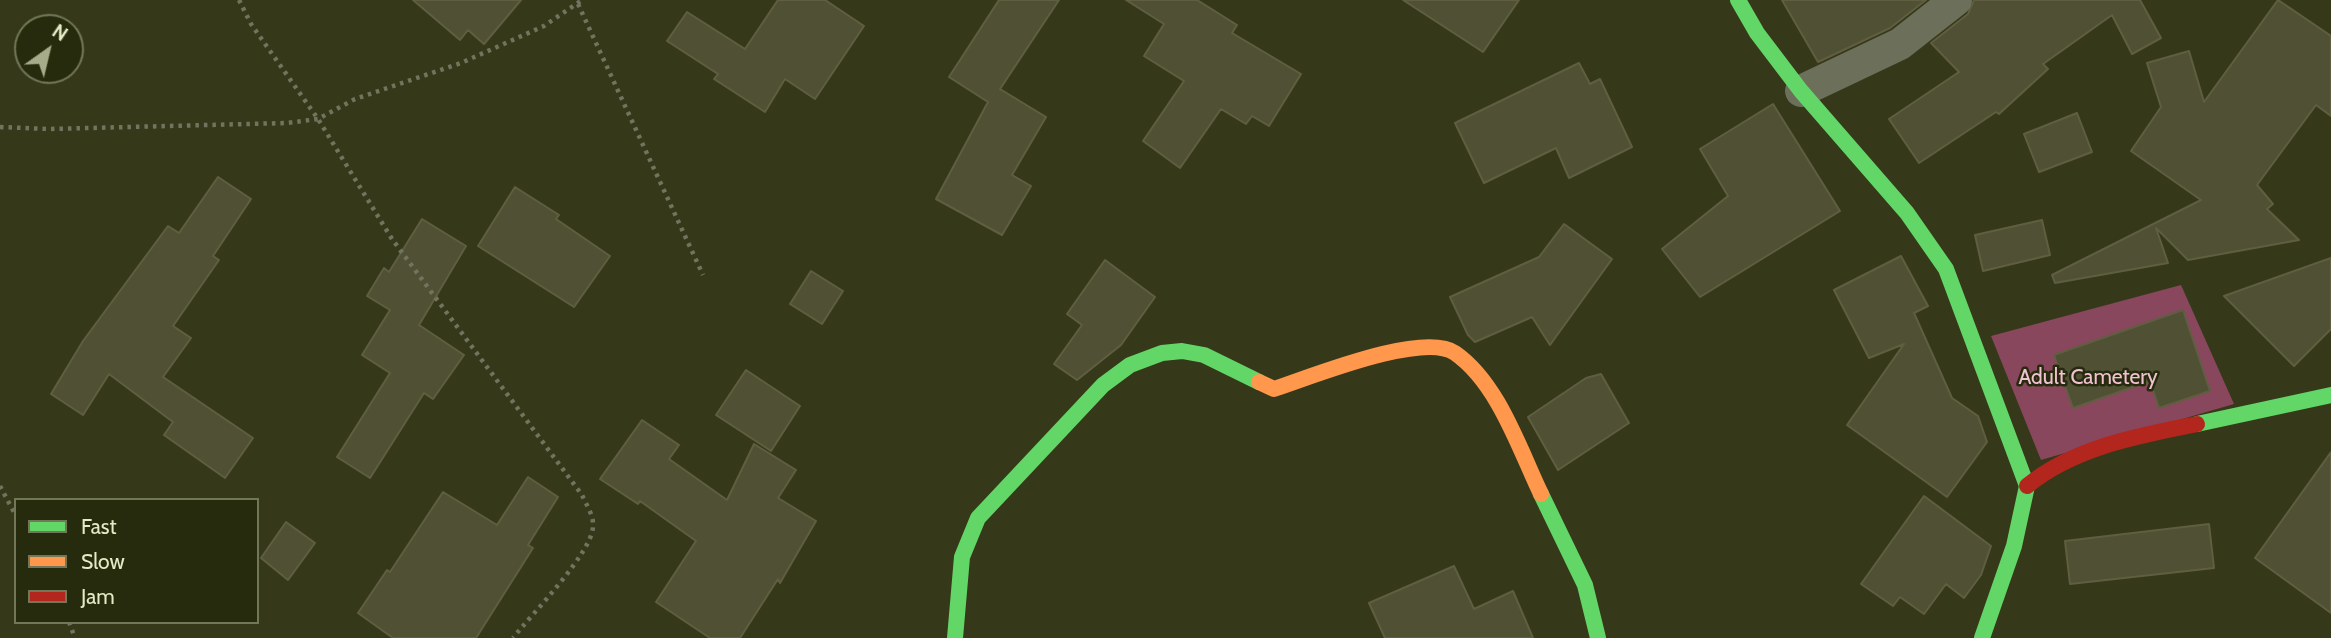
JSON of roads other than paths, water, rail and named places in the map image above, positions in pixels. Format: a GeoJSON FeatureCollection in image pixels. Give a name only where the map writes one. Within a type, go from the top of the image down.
{"type":"FeatureCollection","features":[{"type":"Feature","properties":{"kind":"street"},"geometry":{"type":"LineString","coordinates":[[1738,0],[1757,33],[1801,92],[1907,213],[1946,269],[2027,486],[2014,546],[1982,638]]}},
{"type":"Feature","properties":{"kind":"street"},"geometry":{"type":"LineString","coordinates":[[1801,92],[1900,44],[1956,0]]}},
{"type":"Feature","properties":{"kind":"street"},"geometry":{"type":"LineString","coordinates":[[955,638],[957,588],[962,556],[978,518],[1104,385],[1130,365],[1162,353],[1182,351],[1204,355],[1274,389],[1407,346],[1437,346],[1454,352],[1481,379],[1502,414],[1585,586],[1598,638]]}},
{"type":"Feature","properties":{"kind":"street"},"geometry":{"type":"LineString","coordinates":[[2027,486],[2050,467],[2080,454],[2168,430],[2331,395]]}},
{"type":"Feature","properties":{"kind":"park label","name":"Adult Cametery"},"geometry":{"type":"Point","coordinates":[2088,378]}}]}
